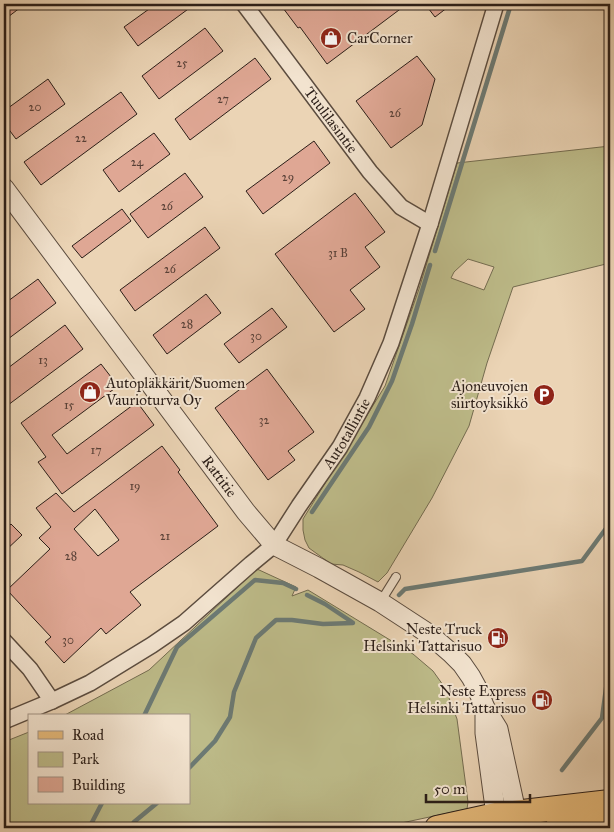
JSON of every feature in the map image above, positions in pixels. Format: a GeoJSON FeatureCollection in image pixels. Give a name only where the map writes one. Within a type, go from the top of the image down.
{"type":"FeatureCollection","features":[{"type":"Feature","properties":{"kind":"main road"},"geometry":{"type":"LineString","coordinates":[[437,828],[508,821],[610,802]]}},
{"type":"Feature","properties":{"kind":"main road"},"geometry":{"type":"LineString","coordinates":[[557,828],[610,820]]}},
{"type":"Feature","properties":{"kind":"street","name":"Tuulilasintie"},"geometry":{"type":"LineString","coordinates":[[244,4],[370,172],[401,207],[430,224]]}},
{"type":"Feature","properties":{"kind":"street","name":"Autotallintie"},"geometry":{"type":"LineString","coordinates":[[4,720],[52,701],[90,683],[152,645],[184,623],[274,545],[340,447],[366,398],[391,343],[430,224],[496,4]]}},
{"type":"Feature","properties":{"kind":"street","name":"Rattitie"},"geometry":{"type":"LineString","coordinates":[[4,188],[246,512],[274,545],[380,602],[429,634],[451,653],[471,677],[485,708],[498,729],[508,821]]}},
{"type":"Feature","properties":{"kind":"street"},"geometry":{"type":"LineString","coordinates":[[4,641],[30,669],[52,701]]}},
{"type":"Feature","properties":{"kind":"lane"},"geometry":{"type":"LineString","coordinates":[[380,602],[396,578]]}},
{"type":"Feature","properties":{"kind":"green space"},"geometry":{"type":"Polygon","coordinates":[[[610,146],[610,263],[513,287],[487,363],[469,426],[432,498],[387,573],[378,582],[343,565],[331,564],[309,548],[305,540],[303,519],[385,386],[419,289],[457,163],[610,146]],[[468,259],[454,272],[451,278],[484,290],[494,267],[468,259]]]}},
{"type":"Feature","properties":{"kind":"green space"},"geometry":{"type":"Polygon","coordinates":[[[257,569],[296,587],[292,596],[308,590],[413,654],[433,671],[443,685],[457,719],[468,802],[467,809],[378,828],[4,828],[4,742],[28,732],[28,804],[190,804],[190,714],[67,714],[149,670],[257,569]]]}},
{"type":"Feature","properties":{"kind":"building"},"geometry":{"type":"Polygon","coordinates":[[[4,4],[25,4],[4,20],[4,4]]]}},
{"type":"Feature","properties":{"kind":"building"},"geometry":{"type":"Polygon","coordinates":[[[156,4],[195,4],[138,46],[124,27],[156,4]]]}},
{"type":"Feature","properties":{"kind":"building"},"geometry":{"type":"Polygon","coordinates":[[[280,4],[407,4],[327,64],[300,27],[298,28],[280,4]]]}},
{"type":"Feature","properties":{"kind":"building"},"geometry":{"type":"Polygon","coordinates":[[[425,4],[452,4],[435,17],[425,4]]]}},
{"type":"Feature","properties":{"kind":"building"},"geometry":{"type":"Polygon","coordinates":[[[205,28],[223,51],[159,99],[142,76],[205,28]]]}},
{"type":"Feature","properties":{"kind":"building"},"geometry":{"type":"Polygon","coordinates":[[[417,56],[435,79],[422,125],[391,148],[356,101],[417,56]]]}},
{"type":"Feature","properties":{"kind":"building"},"geometry":{"type":"Polygon","coordinates":[[[255,58],[271,79],[190,140],[175,119],[255,58]]]}},
{"type":"Feature","properties":{"kind":"building"},"geometry":{"type":"Polygon","coordinates":[[[48,79],[65,104],[16,139],[4,123],[4,111],[48,79]]]}},
{"type":"Feature","properties":{"kind":"building"},"geometry":{"type":"Polygon","coordinates":[[[121,92],[137,114],[41,185],[24,162],[121,92]]]}},
{"type":"Feature","properties":{"kind":"building"},"geometry":{"type":"Polygon","coordinates":[[[154,133],[170,154],[119,192],[103,170],[154,133]]]}},
{"type":"Feature","properties":{"kind":"building"},"geometry":{"type":"Polygon","coordinates":[[[314,141],[330,163],[263,214],[246,191],[314,141]]]}},
{"type":"Feature","properties":{"kind":"building"},"geometry":{"type":"Polygon","coordinates":[[[185,173],[203,197],[148,238],[130,214],[185,173]]]}},
{"type":"Feature","properties":{"kind":"building"},"geometry":{"type":"Polygon","coordinates":[[[355,193],[385,232],[365,247],[380,267],[350,290],[365,309],[334,332],[275,254],[355,193]]]}},
{"type":"Feature","properties":{"kind":"building"},"geometry":{"type":"Polygon","coordinates":[[[122,209],[131,221],[82,258],[72,246],[122,209]]]}},
{"type":"Feature","properties":{"kind":"building"},"geometry":{"type":"Polygon","coordinates":[[[205,227],[220,248],[135,311],[120,290],[205,227]]]}},
{"type":"Feature","properties":{"kind":"building"},"geometry":{"type":"Polygon","coordinates":[[[38,279],[56,303],[4,342],[4,304],[38,279]]]}},
{"type":"Feature","properties":{"kind":"building"},"geometry":{"type":"Polygon","coordinates":[[[206,294],[221,313],[167,354],[153,335],[206,294]]]}},
{"type":"Feature","properties":{"kind":"building"},"geometry":{"type":"Polygon","coordinates":[[[272,308],[287,327],[239,363],[224,344],[272,308]]]}},
{"type":"Feature","properties":{"kind":"building"},"geometry":{"type":"Polygon","coordinates":[[[65,325],[83,349],[4,408],[4,371],[65,325]]]}},
{"type":"Feature","properties":{"kind":"building"},"geometry":{"type":"Polygon","coordinates":[[[101,364],[118,386],[52,435],[67,454],[137,402],[154,425],[62,494],[38,462],[46,457],[21,423],[101,364]]]}},
{"type":"Feature","properties":{"kind":"building"},"geometry":{"type":"Polygon","coordinates":[[[267,369],[314,432],[288,451],[295,460],[268,480],[215,408],[267,369]]]}},
{"type":"Feature","properties":{"kind":"building"},"geometry":{"type":"Polygon","coordinates":[[[162,446],[180,470],[178,472],[218,526],[130,592],[141,605],[106,634],[101,628],[64,663],[45,642],[51,637],[7,590],[50,549],[39,538],[51,527],[36,508],[56,493],[74,512],[162,446]],[[95,509],[74,529],[98,556],[119,540],[95,509]]]}},
{"type":"Feature","properties":{"kind":"building"},"geometry":{"type":"Polygon","coordinates":[[[11,524],[22,535],[4,552],[4,531],[11,524]]]}},
{"type":"Feature","properties":{"kind":"building","name":"Neste Express Helsinki Tattarisuo"},"geometry":{"type":"Polygon","coordinates":[[[541,689],[552,698],[543,710],[532,701],[541,689]]]}},
{"type":"Feature","properties":{"kind":"waterway"},"geometry":{"type":"LineString","coordinates":[[435,251],[511,4]]}},
{"type":"Feature","properties":{"kind":"waterway"},"geometry":{"type":"LineString","coordinates":[[312,512],[369,427],[392,381],[430,265]]}},
{"type":"Feature","properties":{"kind":"waterway"},"geometry":{"type":"LineString","coordinates":[[399,595],[405,589],[582,561],[610,523]]}},
{"type":"Feature","properties":{"kind":"waterway"},"geometry":{"type":"LineString","coordinates":[[145,714],[177,647],[255,580],[283,583],[296,589]]}},
{"type":"Feature","properties":{"kind":"waterway"},"geometry":{"type":"LineString","coordinates":[[307,595],[325,604],[352,622]]}},
{"type":"Feature","properties":{"kind":"waterway"},"geometry":{"type":"LineString","coordinates":[[190,767],[215,741],[230,717],[234,692],[256,638],[276,620],[323,624],[353,623]]}},
{"type":"Feature","properties":{"kind":"waterway"},"geometry":{"type":"LineString","coordinates":[[562,770],[602,718],[610,659]]}},
{"type":"Feature","properties":{"kind":"waterway"},"geometry":{"type":"LineString","coordinates":[[89,828],[101,804]]}},
{"type":"Feature","properties":{"kind":"waterway"},"geometry":{"type":"LineString","coordinates":[[130,828],[134,822],[156,804]]}},
{"type":"Feature","properties":{"kind":"place","name":"CarCorner"},"geometry":{"type":"Point","coordinates":[331,38]}},
{"type":"Feature","properties":{"kind":"place","name":"Autopläkkärit/Suomen Vaurioturva Oy"},"geometry":{"type":"Point","coordinates":[90,392]}},
{"type":"Feature","properties":{"kind":"place","name":"Ajoneuvojen siirtoyksikkö"},"geometry":{"type":"Point","coordinates":[544,395]}},
{"type":"Feature","properties":{"kind":"place","name":"Neste Truck Helsinki Tattarisuo"},"geometry":{"type":"Point","coordinates":[498,638]}},
{"type":"Feature","properties":{"kind":"place","name":"Neste Express Helsinki Tattarisuo"},"geometry":{"type":"Point","coordinates":[542,700]}}]}
